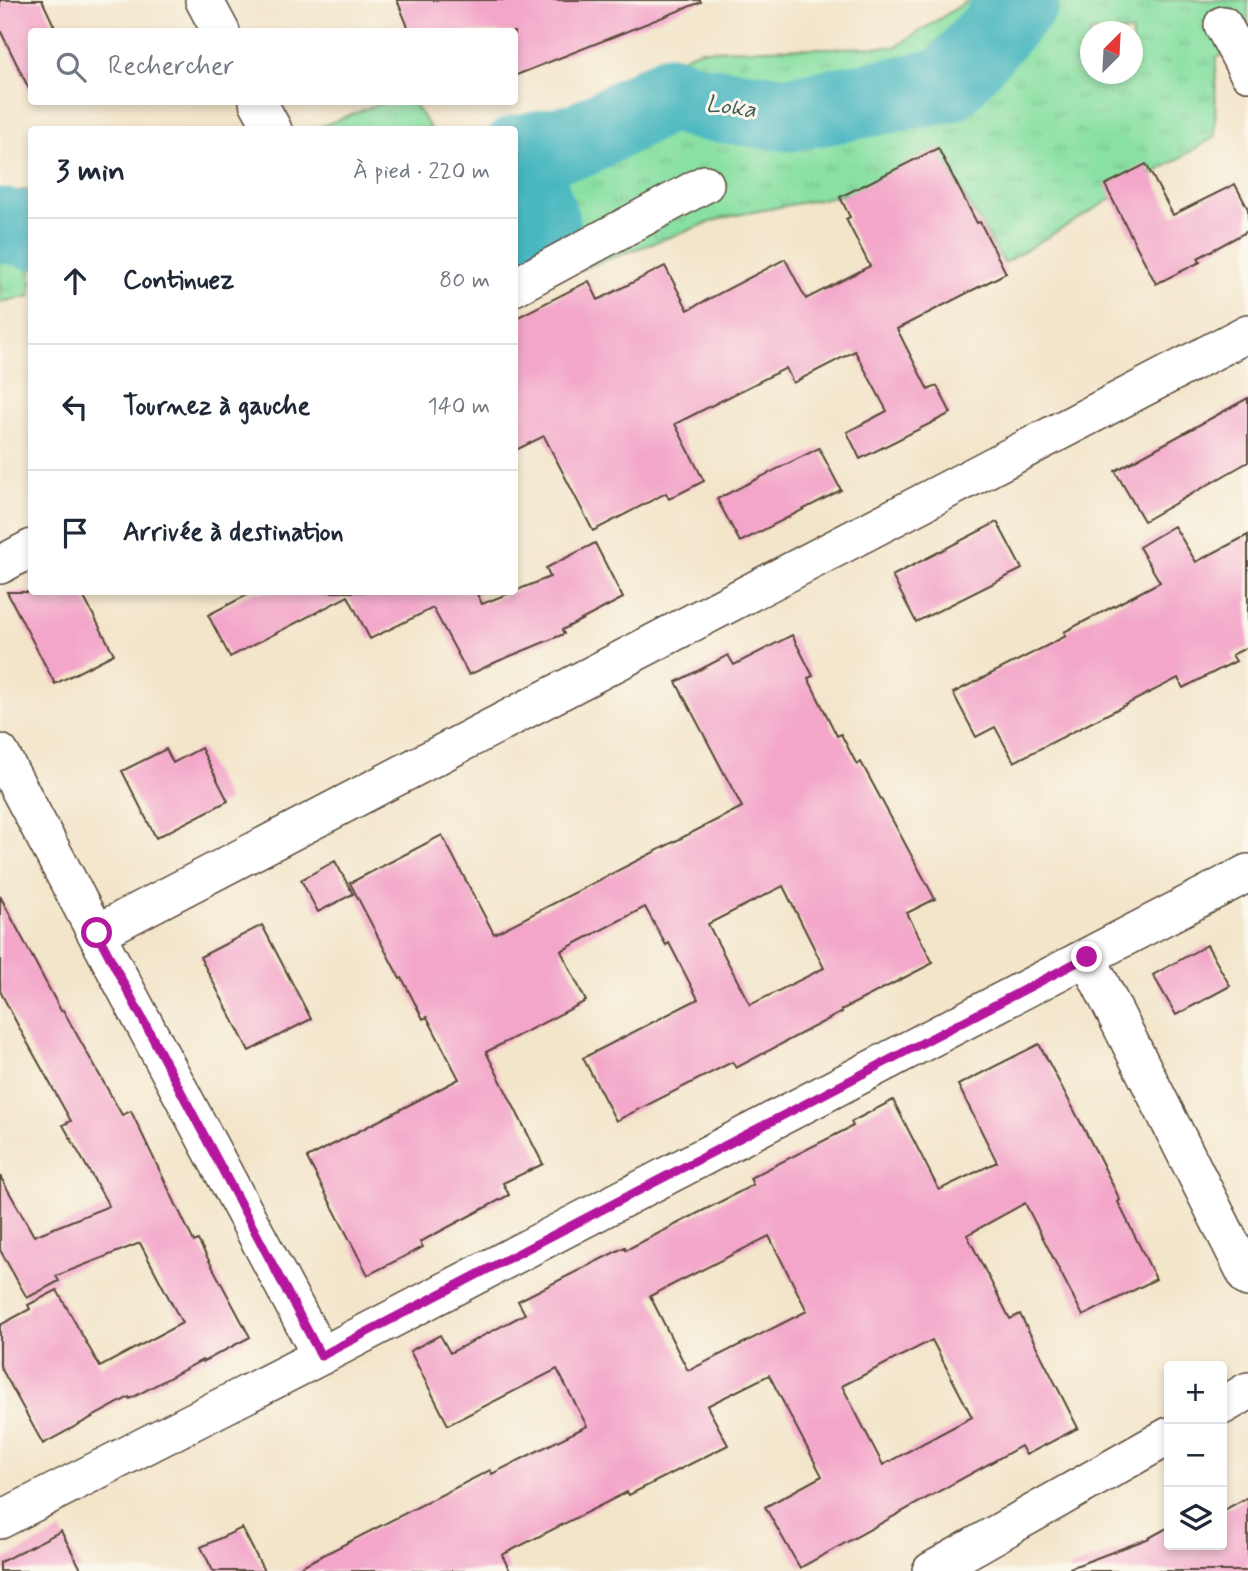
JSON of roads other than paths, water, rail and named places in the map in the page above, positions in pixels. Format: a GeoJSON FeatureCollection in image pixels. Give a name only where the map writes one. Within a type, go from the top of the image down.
{"type":"FeatureCollection","features":[{"type":"Feature","properties":{"kind":"street"},"geometry":{"type":"LineString","coordinates":[[204,0],[219,28]]}},
{"type":"Feature","properties":{"kind":"street"},"geometry":{"type":"LineString","coordinates":[[1223,25],[1248,72]]}},
{"type":"Feature","properties":{"kind":"street"},"geometry":{"type":"LineString","coordinates":[[260,105],[271,126]]}},
{"type":"Feature","properties":{"kind":"street"},"geometry":{"type":"LineString","coordinates":[[518,285],[705,184]]}},
{"type":"Feature","properties":{"kind":"street"},"geometry":{"type":"LineString","coordinates":[[97,933],[1248,333]]}},
{"type":"Feature","properties":{"kind":"street"},"geometry":{"type":"LineString","coordinates":[[0,565],[28,550]]}},
{"type":"Feature","properties":{"kind":"street"},"geometry":{"type":"LineString","coordinates":[[0,753],[321,1356]]}},
{"type":"Feature","properties":{"kind":"street"},"geometry":{"type":"LineString","coordinates":[[0,1520],[321,1356],[1248,873]]}},
{"type":"Feature","properties":{"kind":"street"},"geometry":{"type":"LineString","coordinates":[[1087,957],[1248,1278]]}},
{"type":"Feature","properties":{"kind":"street"},"geometry":{"type":"LineString","coordinates":[[1227,1403],[1248,1391]]}},
{"type":"Feature","properties":{"kind":"street"},"geometry":{"type":"LineString","coordinates":[[931,1571],[1164,1439]]}},
{"type":"Feature","properties":{"kind":"waterway","name":"Loka"},"geometry":{"type":"LineString","coordinates":[[518,152],[580,140],[670,93],[701,103],[789,114],[947,85],[1022,0]]}},
{"type":"Feature","properties":{"kind":"waterway","name":"Loka"},"geometry":{"type":"LineString","coordinates":[[518,152],[542,222],[518,234]]}},
{"type":"Feature","properties":{"kind":"waterway","name":"Loka"},"geometry":{"type":"LineString","coordinates":[[0,225],[28,230]]}}]}
